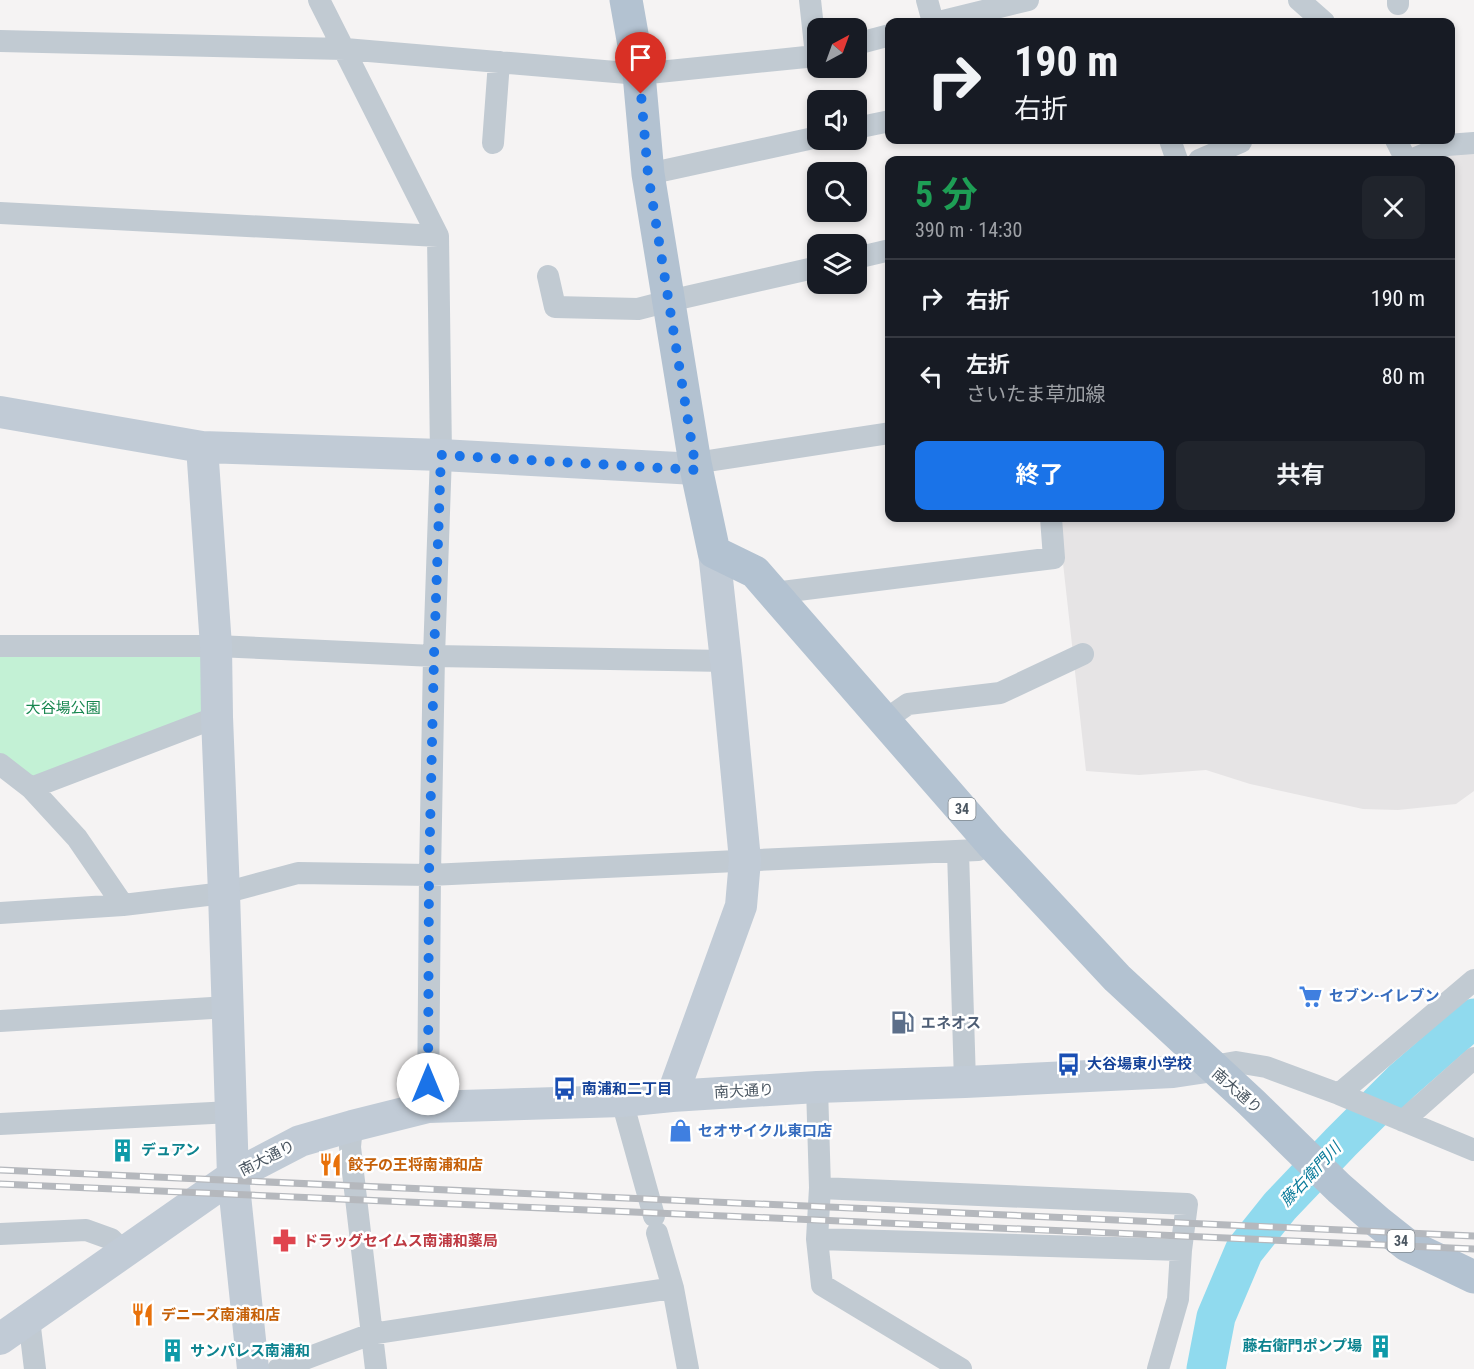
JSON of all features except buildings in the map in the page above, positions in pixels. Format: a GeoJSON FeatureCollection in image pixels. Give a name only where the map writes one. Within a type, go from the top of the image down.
{"type":"FeatureCollection","features":[{"type":"Feature","properties":{"kind":"main road"},"geometry":{"type":"LineString","coordinates":[[626,0],[639,74],[648,174],[695,466],[714,552]]}},
{"type":"Feature","properties":{"kind":"main road","name":"34"},"geometry":{"type":"LineString","coordinates":[[714,552],[755,572],[991,843],[1117,978],[1214,1066]]}},
{"type":"Feature","properties":{"kind":"main road","name":"南大通り"},"geometry":{"type":"LineString","coordinates":[[1214,1066],[1339,1188],[1407,1245],[1474,1277]]}},
{"type":"Feature","properties":{"kind":"street"},"geometry":{"type":"LineString","coordinates":[[320,0],[438,236],[441,455],[429,874],[428,1107]]}},
{"type":"Feature","properties":{"kind":"street"},"geometry":{"type":"LineString","coordinates":[[810,0],[812,18]]}},
{"type":"Feature","properties":{"kind":"street"},"geometry":{"type":"LineString","coordinates":[[927,0],[932,18]]}},
{"type":"Feature","properties":{"kind":"street"},"geometry":{"type":"LineString","coordinates":[[955,18],[1028,0]]}},
{"type":"Feature","properties":{"kind":"street"},"geometry":{"type":"LineString","coordinates":[[1299,0],[1319,18]]}},
{"type":"Feature","properties":{"kind":"street"},"geometry":{"type":"LineString","coordinates":[[867,41],[885,36]]}},
{"type":"Feature","properties":{"kind":"street"},"geometry":{"type":"LineString","coordinates":[[0,40],[345,49],[639,74],[807,57]]}},
{"type":"Feature","properties":{"kind":"street"},"geometry":{"type":"LineString","coordinates":[[493,143],[499,62]]}},
{"type":"Feature","properties":{"kind":"street"},"geometry":{"type":"LineString","coordinates":[[867,126],[885,122]]}},
{"type":"Feature","properties":{"kind":"street"},"geometry":{"type":"LineString","coordinates":[[648,174],[807,139]]}},
{"type":"Feature","properties":{"kind":"street"},"geometry":{"type":"LineString","coordinates":[[1418,156],[1447,145],[1474,143]]}},
{"type":"Feature","properties":{"kind":"street"},"geometry":{"type":"LineString","coordinates":[[1208,156],[1234,144]]}},
{"type":"Feature","properties":{"kind":"street"},"geometry":{"type":"LineString","coordinates":[[0,213],[438,236]]}},
{"type":"Feature","properties":{"kind":"street"},"geometry":{"type":"LineString","coordinates":[[867,255],[885,251]]}},
{"type":"Feature","properties":{"kind":"street"},"geometry":{"type":"LineString","coordinates":[[548,276],[555,307],[638,309],[807,270]]}},
{"type":"Feature","properties":{"kind":"street"},"geometry":{"type":"LineString","coordinates":[[0,412],[202,447],[695,466],[885,435]]}},
{"type":"Feature","properties":{"kind":"street"},"geometry":{"type":"LineString","coordinates":[[202,447],[216,646],[233,1176],[253,1369]]}},
{"type":"Feature","properties":{"kind":"street"},"geometry":{"type":"LineString","coordinates":[[774,594],[1054,558],[1051,522]]}},
{"type":"Feature","properties":{"kind":"street"},"geometry":{"type":"LineString","coordinates":[[672,1096],[741,906],[745,860],[714,552]]}},
{"type":"Feature","properties":{"kind":"street"},"geometry":{"type":"LineString","coordinates":[[0,646],[216,646],[434,656],[726,661]]}},
{"type":"Feature","properties":{"kind":"street"},"geometry":{"type":"LineString","coordinates":[[885,720],[908,704],[1000,693],[1083,654]]}},
{"type":"Feature","properties":{"kind":"street"},"geometry":{"type":"LineString","coordinates":[[31,788],[217,717]]}},
{"type":"Feature","properties":{"kind":"street"},"geometry":{"type":"LineString","coordinates":[[0,764],[31,788],[77,838],[123,905]]}},
{"type":"Feature","properties":{"kind":"street"},"geometry":{"type":"LineString","coordinates":[[0,913],[123,905],[224,893],[298,873],[429,874],[978,850],[991,843]]}},
{"type":"Feature","properties":{"kind":"street"},"geometry":{"type":"LineString","coordinates":[[958,851],[965,1082]]}},
{"type":"Feature","properties":{"kind":"street"},"geometry":{"type":"LineString","coordinates":[[1346,1097],[1474,980]]}},
{"type":"Feature","properties":{"kind":"street"},"geometry":{"type":"LineString","coordinates":[[0,1021],[228,1007]]}},
{"type":"Feature","properties":{"kind":"street"},"geometry":{"type":"LineString","coordinates":[[1399,1119],[1474,1058]]}},
{"type":"Feature","properties":{"kind":"street"},"geometry":{"type":"LineString","coordinates":[[1214,1066],[1236,1062],[1266,1067],[1474,1150]]}},
{"type":"Feature","properties":{"kind":"street","name":"南大通り"},"geometry":{"type":"LineString","coordinates":[[0,1339],[233,1176],[300,1141],[428,1107],[622,1101],[817,1087],[1173,1072],[1214,1066]]}},
{"type":"Feature","properties":{"kind":"street"},"geometry":{"type":"LineString","coordinates":[[817,1087],[820,1188],[817,1239],[822,1286],[962,1369]]}},
{"type":"Feature","properties":{"kind":"street"},"geometry":{"type":"LineString","coordinates":[[622,1101],[673,1288],[688,1369]]}},
{"type":"Feature","properties":{"kind":"street"},"geometry":{"type":"LineString","coordinates":[[0,1124],[231,1112]]}},
{"type":"Feature","properties":{"kind":"street"},"geometry":{"type":"LineString","coordinates":[[352,1126],[350,1147],[376,1369]]}},
{"type":"Feature","properties":{"kind":"street"},"geometry":{"type":"LineString","coordinates":[[820,1188],[1187,1204],[1178,1299],[1158,1369]]}},
{"type":"Feature","properties":{"kind":"street"},"geometry":{"type":"LineString","coordinates":[[0,1234],[86,1230],[111,1239],[125,1253]]}},
{"type":"Feature","properties":{"kind":"street"},"geometry":{"type":"LineString","coordinates":[[817,1239],[1181,1250]]}},
{"type":"Feature","properties":{"kind":"street"},"geometry":{"type":"LineString","coordinates":[[278,1369],[371,1334],[673,1288]]}},
{"type":"Feature","properties":{"kind":"street"},"geometry":{"type":"LineString","coordinates":[[29,1319],[35,1369]]}},
{"type":"Feature","properties":{"kind":"shaded area"},"geometry":{"type":"Polygon","coordinates":[[[1451,153],[1474,154],[1474,791],[1456,804],[1398,810],[1363,809],[1250,784],[1206,770],[1139,775],[1086,771],[1058,522],[1455,522],[1455,156],[1443,156],[1451,153]]]}},
{"type":"Feature","properties":{"kind":"green space","name":"大谷場公園"},"geometry":{"type":"Polygon","coordinates":[[[0,646],[216,646],[217,717],[31,788],[0,764],[0,646]]]}},
{"type":"Feature","properties":{"kind":"waterway","name":"藤右衛門川"},"geometry":{"type":"LineString","coordinates":[[1206,1369],[1216,1317],[1244,1251],[1280,1206],[1341,1142],[1402,1081],[1474,1018]]}},
{"type":"Feature","properties":{"kind":"railway"},"geometry":{"type":"LineString","coordinates":[[0,1170],[1474,1236]]}},
{"type":"Feature","properties":{"kind":"railway"},"geometry":{"type":"LineString","coordinates":[[0,1184],[1474,1249]]}},
{"type":"Feature","properties":{"kind":"place","name":"セブン-イレブン"},"geometry":{"type":"Point","coordinates":[1311,996]}},
{"type":"Feature","properties":{"kind":"place","name":"エネオス"},"geometry":{"type":"Point","coordinates":[903,1023]}},
{"type":"Feature","properties":{"kind":"place","name":"大谷場東小学校"},"geometry":{"type":"Point","coordinates":[1069,1064]}},
{"type":"Feature","properties":{"kind":"place","name":"南浦和二丁目"},"geometry":{"type":"Point","coordinates":[564,1089]}},
{"type":"Feature","properties":{"kind":"place","name":"セオサイクル東口店"},"geometry":{"type":"Point","coordinates":[680,1131]}},
{"type":"Feature","properties":{"kind":"place","name":"デュアン"},"geometry":{"type":"Point","coordinates":[123,1150]}},
{"type":"Feature","properties":{"kind":"place","name":"餃子の王将南浦和店"},"geometry":{"type":"Point","coordinates":[330,1165]}},
{"type":"Feature","properties":{"kind":"place","name":"ドラッグセイムス南浦和薬局"},"geometry":{"type":"Point","coordinates":[285,1241]}},
{"type":"Feature","properties":{"kind":"place","name":"デニーズ南浦和店"},"geometry":{"type":"Point","coordinates":[143,1315]}},
{"type":"Feature","properties":{"kind":"place","name":"藤右衛門ポンプ場"},"geometry":{"type":"Point","coordinates":[1380,1346]}},
{"type":"Feature","properties":{"kind":"place","name":"サンパレス南浦和"},"geometry":{"type":"Point","coordinates":[172,1351]}},
{"type":"Feature","properties":{"kind":"route"},"geometry":{"type":"LineString","coordinates":[[428,1084],[429,874],[441,455],[696,470],[648,174],[641,94]]}}]}
